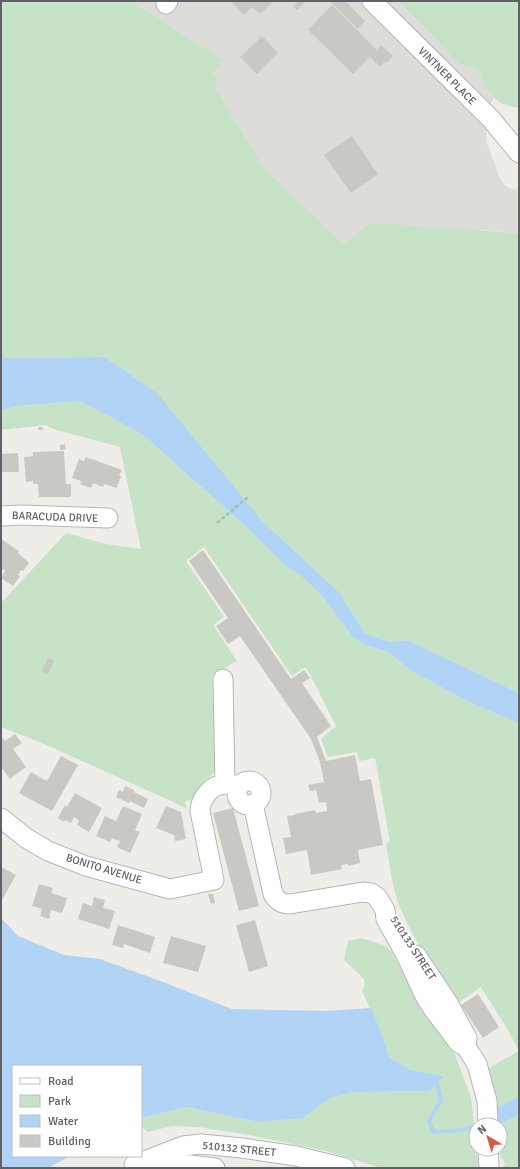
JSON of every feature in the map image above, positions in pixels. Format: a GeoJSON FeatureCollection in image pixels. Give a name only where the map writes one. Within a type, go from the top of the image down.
{"type":"FeatureCollection","features":[{"type":"Feature","properties":{"kind":"street","name":"VINTNER PLACE"},"geometry":{"type":"LineString","coordinates":[[372,1],[491,119],[519,153]]}},
{"type":"Feature","properties":{"kind":"street","name":"BARACUDA DRIVE"},"geometry":{"type":"LineString","coordinates":[[1,516],[22,515],[108,518]]}},
{"type":"Feature","properties":{"kind":"street"},"geometry":{"type":"LineString","coordinates":[[223,679],[232,785]]}},
{"type":"Feature","properties":{"kind":"street","name":"BONITO AVENUE"},"geometry":{"type":"LineString","coordinates":[[1,818],[26,838],[48,851],[114,875],[170,889],[220,885],[200,811],[200,806],[202,800],[218,785],[232,785]]}},
{"type":"Feature","properties":{"kind":"street","name":"510133 STREET"},"geometry":{"type":"LineString","coordinates":[[232,785],[237,790],[237,796],[244,804],[254,804],[273,894],[277,900],[285,904],[290,904],[363,892],[371,893],[377,897],[385,910],[391,913],[419,960],[436,999],[467,1038],[466,1047],[477,1064],[488,1102],[488,1117]]}},
{"type":"Feature","properties":{"kind":"street","name":"510132 STREET"},"geometry":{"type":"LineString","coordinates":[[130,1167],[184,1146],[201,1144],[296,1156],[345,1168]]}},
{"type":"Feature","properties":{"kind":"street"},"geometry":{"type":"LineString","coordinates":[[130,1167],[165,1162],[215,1168]]}},
{"type":"Feature","properties":{"kind":"path"},"geometry":{"type":"LineString","coordinates":[[217,523],[248,498]]}},
{"type":"Feature","properties":{"kind":"shaded area"},"geometry":{"type":"Polygon","coordinates":[[[131,1],[398,1],[459,64],[477,70],[488,91],[494,98],[489,106],[486,141],[499,176],[505,186],[511,189],[519,190],[519,233],[477,230],[344,244],[265,169],[214,86],[213,74],[224,60],[131,1]]]}},
{"type":"Feature","properties":{"kind":"green space"},"geometry":{"type":"Polygon","coordinates":[[[1,1],[131,1],[224,60],[213,74],[219,80],[214,86],[265,169],[344,244],[370,223],[519,233],[519,693],[407,640],[391,642],[374,637],[364,632],[339,592],[262,521],[104,357],[1,358],[1,1]]]}},
{"type":"Feature","properties":{"kind":"green space"},"geometry":{"type":"Polygon","coordinates":[[[398,1],[519,1],[519,109],[500,103],[491,95],[477,70],[459,64],[398,1]]]}},
{"type":"Feature","properties":{"kind":"green space"},"geometry":{"type":"Polygon","coordinates":[[[80,401],[142,434],[241,522],[281,562],[301,576],[323,597],[353,637],[364,644],[390,653],[413,672],[477,706],[519,723],[519,1051],[508,1030],[481,987],[459,1002],[428,958],[408,924],[399,904],[392,878],[386,843],[390,842],[375,758],[359,761],[357,752],[328,757],[321,739],[336,726],[311,676],[305,667],[292,676],[204,547],[186,561],[224,617],[213,625],[237,661],[212,675],[216,770],[204,781],[192,800],[185,801],[187,809],[42,743],[1,727],[1,603],[66,533],[106,544],[141,549],[120,447],[53,429],[46,425],[1,430],[1,410],[18,406],[80,401]]]}},
{"type":"Feature","properties":{"kind":"green space"},"geometry":{"type":"Polygon","coordinates":[[[361,938],[386,946],[392,952],[420,1007],[452,1047],[471,1097],[473,1117],[468,1117],[468,1157],[477,1157],[478,1168],[381,1168],[326,1151],[249,1135],[199,1127],[172,1126],[147,1132],[142,1126],[142,1118],[187,1107],[258,1122],[303,1118],[330,1098],[352,1092],[430,1091],[444,1076],[410,1070],[388,1057],[384,1040],[362,991],[365,985],[364,979],[344,960],[348,941],[361,938]]]}},
{"type":"Feature","properties":{"kind":"green space"},"geometry":{"type":"Polygon","coordinates":[[[519,1051],[519,1096],[496,1108],[489,1068],[519,1051]]]}},
{"type":"Feature","properties":{"kind":"green space"},"geometry":{"type":"Polygon","coordinates":[[[519,1115],[519,1168],[502,1168],[505,1164],[501,1157],[508,1157],[508,1120],[519,1115]]]}},
{"type":"Feature","properties":{"kind":"water"},"geometry":{"type":"Polygon","coordinates":[[[104,357],[157,393],[262,521],[339,592],[364,632],[374,637],[391,642],[407,640],[519,693],[519,723],[477,706],[413,672],[390,653],[364,644],[353,637],[323,597],[301,576],[281,562],[241,522],[142,434],[80,401],[18,406],[1,410],[1,358],[104,357]]]}},
{"type":"Feature","properties":{"kind":"water"},"geometry":{"type":"Polygon","coordinates":[[[1,918],[18,936],[64,955],[100,959],[232,1009],[326,1011],[371,1008],[389,1057],[410,1070],[444,1076],[430,1091],[352,1092],[330,1098],[303,1118],[258,1122],[187,1107],[142,1118],[142,1065],[12,1065],[12,1157],[68,1157],[48,1168],[1,1168],[1,918]]]}},
{"type":"Feature","properties":{"kind":"water"},"geometry":{"type":"Polygon","coordinates":[[[519,1096],[519,1115],[508,1120],[508,1117],[497,1117],[496,1108],[519,1096]]]}},
{"type":"Feature","properties":{"kind":"building"},"geometry":{"type":"Polygon","coordinates":[[[230,1],[274,1],[260,14],[252,7],[244,15],[230,1]]]}},
{"type":"Feature","properties":{"kind":"building"},"geometry":{"type":"Polygon","coordinates":[[[298,1],[306,1],[297,10],[293,7],[298,1]]]}},
{"type":"Feature","properties":{"kind":"building"},"geometry":{"type":"Polygon","coordinates":[[[330,1],[345,1],[365,21],[358,29],[330,1]]]}},
{"type":"Feature","properties":{"kind":"building"},"geometry":{"type":"Polygon","coordinates":[[[332,5],[377,50],[381,45],[393,56],[386,63],[384,62],[380,67],[370,57],[353,74],[308,30],[332,5]]]}},
{"type":"Feature","properties":{"kind":"building"},"geometry":{"type":"Polygon","coordinates":[[[262,36],[278,53],[257,74],[240,57],[262,36]]]}},
{"type":"Feature","properties":{"kind":"building"},"geometry":{"type":"Polygon","coordinates":[[[352,136],[378,174],[351,193],[324,155],[352,136]]]}},
{"type":"Feature","properties":{"kind":"building"},"geometry":{"type":"Polygon","coordinates":[[[38,427],[42,427],[43,430],[38,430],[38,427]]]}},
{"type":"Feature","properties":{"kind":"building"},"geometry":{"type":"Polygon","coordinates":[[[65,444],[66,449],[60,450],[60,445],[65,444]]]}},
{"type":"Feature","properties":{"kind":"building"},"geometry":{"type":"Polygon","coordinates":[[[64,451],[66,484],[71,484],[71,497],[39,497],[38,484],[33,484],[33,481],[26,482],[24,457],[33,456],[33,452],[64,451]]]}},
{"type":"Feature","properties":{"kind":"building"},"geometry":{"type":"Polygon","coordinates":[[[18,453],[19,472],[1,472],[1,454],[18,453]]]}},
{"type":"Feature","properties":{"kind":"building"},"geometry":{"type":"Polygon","coordinates":[[[86,457],[122,470],[119,475],[121,476],[117,488],[104,484],[103,487],[93,483],[91,488],[80,484],[81,481],[72,478],[79,459],[84,461],[86,457]]]}},
{"type":"Feature","properties":{"kind":"building"},"geometry":{"type":"Polygon","coordinates":[[[1,539],[19,551],[18,553],[29,563],[23,571],[21,570],[18,575],[20,576],[13,586],[1,578],[5,571],[3,569],[2,571],[1,570],[1,539]]]}},
{"type":"Feature","properties":{"kind":"building"},"geometry":{"type":"Polygon","coordinates":[[[203,550],[291,679],[304,670],[310,678],[302,683],[331,726],[317,737],[326,761],[355,755],[360,781],[371,779],[383,845],[358,850],[360,863],[349,866],[348,864],[341,865],[342,869],[311,875],[307,850],[286,854],[283,838],[291,837],[287,816],[315,810],[316,813],[327,811],[326,802],[319,803],[316,790],[310,791],[308,785],[324,782],[320,762],[311,739],[240,636],[228,644],[216,626],[228,618],[189,561],[203,550]]]}},
{"type":"Feature","properties":{"kind":"building"},"geometry":{"type":"Polygon","coordinates":[[[48,658],[54,661],[48,674],[42,671],[48,658]]]}},
{"type":"Feature","properties":{"kind":"building"},"geometry":{"type":"Polygon","coordinates":[[[15,734],[22,743],[13,749],[26,767],[10,779],[1,767],[1,736],[5,741],[15,734]]]}},
{"type":"Feature","properties":{"kind":"building"},"geometry":{"type":"Polygon","coordinates":[[[61,756],[78,765],[52,811],[19,793],[31,772],[47,781],[61,756]]]}},
{"type":"Feature","properties":{"kind":"building"},"geometry":{"type":"Polygon","coordinates":[[[125,786],[148,799],[144,808],[130,801],[129,803],[116,797],[119,790],[123,792],[125,786]]]}},
{"type":"Feature","properties":{"kind":"building"},"geometry":{"type":"Polygon","coordinates":[[[75,793],[102,808],[89,832],[77,825],[79,820],[74,817],[71,823],[65,820],[64,822],[58,818],[65,805],[67,807],[75,793]]]}},
{"type":"Feature","properties":{"kind":"building"},"geometry":{"type":"Polygon","coordinates":[[[123,806],[142,814],[135,830],[140,832],[130,853],[117,847],[120,841],[112,838],[110,842],[96,836],[105,816],[116,821],[123,806]]]}},
{"type":"Feature","properties":{"kind":"building"},"geometry":{"type":"Polygon","coordinates":[[[166,806],[181,812],[186,839],[175,841],[174,835],[156,828],[166,806]]]}},
{"type":"Feature","properties":{"kind":"building"},"geometry":{"type":"Polygon","coordinates":[[[233,808],[259,906],[239,911],[213,813],[233,808]]]}},
{"type":"Feature","properties":{"kind":"building"},"geometry":{"type":"Polygon","coordinates":[[[1,867],[16,875],[1,902],[1,867]]]}},
{"type":"Feature","properties":{"kind":"building"},"geometry":{"type":"Polygon","coordinates":[[[39,884],[53,888],[51,893],[67,898],[62,913],[51,910],[49,919],[40,916],[42,909],[32,906],[39,884]]]}},
{"type":"Feature","properties":{"kind":"building"},"geometry":{"type":"Polygon","coordinates":[[[208,894],[213,894],[215,903],[211,904],[208,894]]]}},
{"type":"Feature","properties":{"kind":"building"},"geometry":{"type":"Polygon","coordinates":[[[94,897],[105,900],[103,908],[115,911],[109,929],[78,919],[83,903],[92,906],[94,897]]]}},
{"type":"Feature","properties":{"kind":"building"},"geometry":{"type":"Polygon","coordinates":[[[255,920],[268,966],[249,972],[236,925],[255,920]]]}},
{"type":"Feature","properties":{"kind":"building"},"geometry":{"type":"Polygon","coordinates":[[[118,925],[155,937],[150,953],[124,944],[123,948],[112,945],[118,925]]]}},
{"type":"Feature","properties":{"kind":"building"},"geometry":{"type":"Polygon","coordinates":[[[171,936],[206,946],[198,972],[163,963],[171,936]]]}},
{"type":"Feature","properties":{"kind":"building"},"geometry":{"type":"Polygon","coordinates":[[[478,994],[499,1027],[483,1038],[461,1005],[478,994]]]}},
{"type":"Feature","properties":{"kind":"waterway"},"geometry":{"type":"LineString","coordinates":[[437,1084],[441,1100],[429,1121],[433,1132],[468,1129]]}}]}
